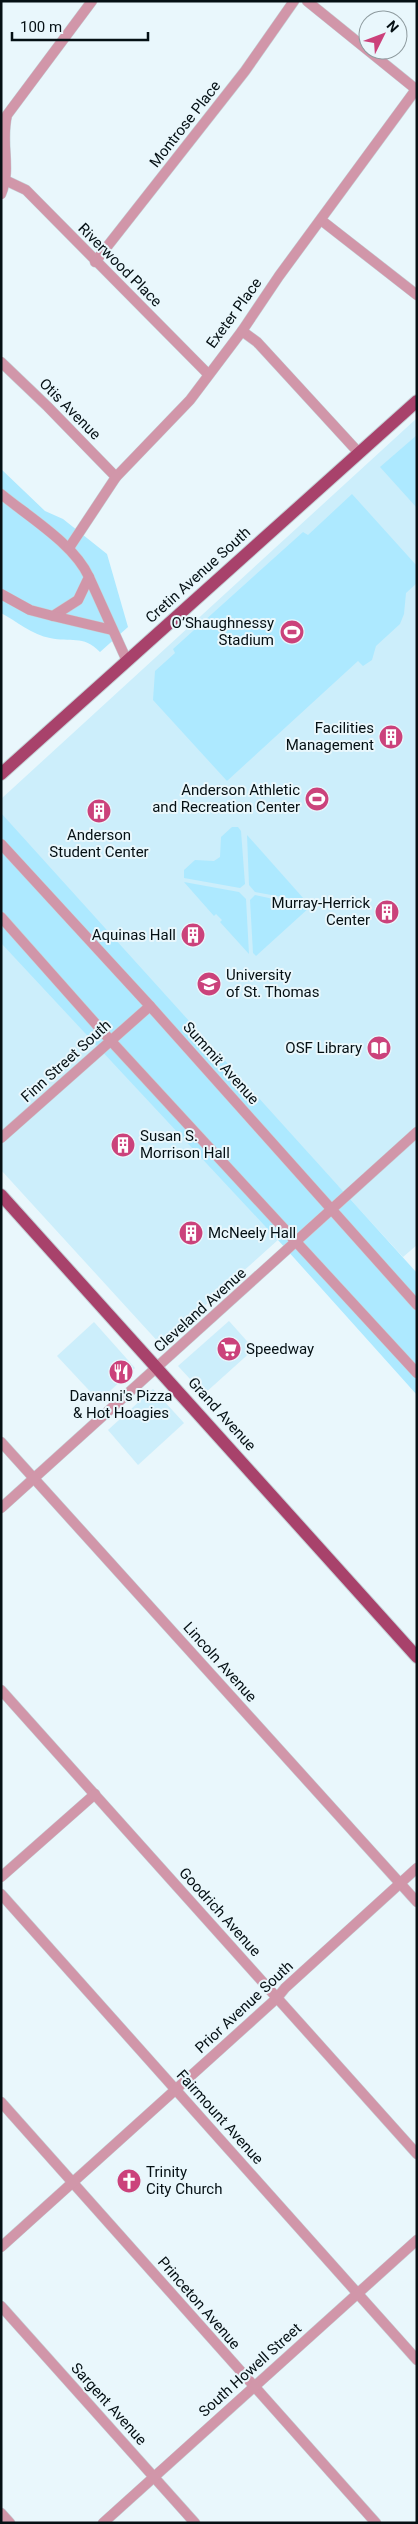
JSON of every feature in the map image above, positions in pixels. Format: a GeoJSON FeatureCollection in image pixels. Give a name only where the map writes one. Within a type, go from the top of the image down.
{"type":"FeatureCollection","features":[{"type":"Feature","properties":{"kind":"main road","name":"Cretin Avenue South"},"geometry":{"type":"LineString","coordinates":[[1,774],[417,401]]}},
{"type":"Feature","properties":{"kind":"main road","name":"Grand Avenue"},"geometry":{"type":"LineString","coordinates":[[1,1195],[158,1367],[417,1657]]}},
{"type":"Feature","properties":{"kind":"street"},"geometry":{"type":"LineString","coordinates":[[1,194],[7,181],[2,130],[4,115],[92,1]]}},
{"type":"Feature","properties":{"kind":"street","name":"Montrose Place"},"geometry":{"type":"LineString","coordinates":[[95,262],[245,71],[294,1]]}},
{"type":"Feature","properties":{"kind":"street"},"geometry":{"type":"LineString","coordinates":[[307,1],[416,89]]}},
{"type":"Feature","properties":{"kind":"street","name":"Exeter Place"},"geometry":{"type":"LineString","coordinates":[[69,548],[116,477],[190,400],[242,331],[416,89]]}},
{"type":"Feature","properties":{"kind":"street","name":"Riverwood Place"},"geometry":{"type":"LineString","coordinates":[[7,181],[26,190],[95,262],[208,374]]}},
{"type":"Feature","properties":{"kind":"street"},"geometry":{"type":"LineString","coordinates":[[321,220],[417,295]]}},
{"type":"Feature","properties":{"kind":"street"},"geometry":{"type":"LineString","coordinates":[[242,331],[256,342],[359,453]]}},
{"type":"Feature","properties":{"kind":"street","name":"Otis Avenue"},"geometry":{"type":"LineString","coordinates":[[1,362],[116,477]]}},
{"type":"Feature","properties":{"kind":"street"},"geometry":{"type":"LineString","coordinates":[[1,494],[69,548],[80,560],[127,661]]}},
{"type":"Feature","properties":{"kind":"street"},"geometry":{"type":"LineString","coordinates":[[53,616],[78,600],[89,577]]}},
{"type":"Feature","properties":{"kind":"street"},"geometry":{"type":"LineString","coordinates":[[1,594],[30,610],[112,630]]}},
{"type":"Feature","properties":{"kind":"street","name":"Summit Avenue"},"geometry":{"type":"LineString","coordinates":[[1,844],[150,1006],[417,1305]]}},
{"type":"Feature","properties":{"kind":"street"},"geometry":{"type":"LineString","coordinates":[[1,917],[111,1041],[416,1369]]}},
{"type":"Feature","properties":{"kind":"street","name":"Finn Street South"},"geometry":{"type":"LineString","coordinates":[[1,1138],[150,1006]]}},
{"type":"Feature","properties":{"kind":"street","name":"Cleveland Avenue"},"geometry":{"type":"LineString","coordinates":[[1,1508],[417,1132]]}},
{"type":"Feature","properties":{"kind":"street","name":"Lincoln Avenue"},"geometry":{"type":"LineString","coordinates":[[1,1442],[417,1902]]}},
{"type":"Feature","properties":{"kind":"street","name":"Goodrich Avenue"},"geometry":{"type":"LineString","coordinates":[[1,1690],[417,2154]]}},
{"type":"Feature","properties":{"kind":"street"},"geometry":{"type":"LineString","coordinates":[[1,1877],[95,1794]]}},
{"type":"Feature","properties":{"kind":"street","name":"Prior Avenue South"},"geometry":{"type":"LineString","coordinates":[[1,2247],[277,1998],[285,1988],[417,1868]]}},
{"type":"Feature","properties":{"kind":"street","name":"Fairmount Avenue"},"geometry":{"type":"LineString","coordinates":[[1,1894],[417,2360]]}},
{"type":"Feature","properties":{"kind":"street","name":"Princeton Avenue"},"geometry":{"type":"LineString","coordinates":[[1,2102],[376,2523]]}},
{"type":"Feature","properties":{"kind":"street","name":"South Howell Street"},"geometry":{"type":"LineString","coordinates":[[102,2523],[417,2240]]}},
{"type":"Feature","properties":{"kind":"street","name":"Sargent Avenue"},"geometry":{"type":"LineString","coordinates":[[1,2306],[194,2523]]}},
{"type":"Feature","properties":{"kind":"street"},"geometry":{"type":"LineString","coordinates":[[1,2513],[10,2523]]}},
{"type":"Feature","properties":{"kind":"shaded area","name":"University of St. Thomas"},"geometry":{"type":"Polygon","coordinates":[[[417,418],[417,1245],[403,1257],[338,1186],[161,1345],[1,1170],[1,799],[417,418]]]}},
{"type":"Feature","properties":{"kind":"shaded area"},"geometry":{"type":"Polygon","coordinates":[[[417,435],[417,508],[380,467],[417,435]]]}},
{"type":"Feature","properties":{"kind":"shaded area"},"geometry":{"type":"Polygon","coordinates":[[[1,469],[45,511],[63,519],[107,554],[128,627],[100,652],[94,646],[82,641],[57,639],[37,634],[1,613],[1,469]]]}},
{"type":"Feature","properties":{"kind":"shaded area","name":"O’Shaughnessy Stadium"},"geometry":{"type":"Polygon","coordinates":[[[352,494],[417,566],[417,583],[406,593],[404,614],[400,624],[376,646],[372,660],[363,666],[358,661],[227,781],[153,700],[155,671],[175,653],[173,649],[303,532],[308,535],[352,494]]]}},
{"type":"Feature","properties":{"kind":"shaded area"},"geometry":{"type":"Polygon","coordinates":[[[1,813],[417,1273],[417,1395],[278,1240],[1,943],[1,813]]]}},
{"type":"Feature","properties":{"kind":"shaded area"},"geometry":{"type":"Polygon","coordinates":[[[232,827],[238,827],[241,831],[245,884],[240,888],[184,878],[184,870],[195,860],[214,861],[220,857],[221,837],[232,827]]]}},
{"type":"Feature","properties":{"kind":"shaded area"},"geometry":{"type":"Polygon","coordinates":[[[247,835],[304,901],[255,892],[249,885],[247,835]]]}},
{"type":"Feature","properties":{"kind":"shaded area"},"geometry":{"type":"Polygon","coordinates":[[[184,882],[239,892],[246,899],[249,954],[220,922],[222,920],[216,914],[214,916],[184,882]]]}},
{"type":"Feature","properties":{"kind":"shaded area"},"geometry":{"type":"Polygon","coordinates":[[[255,895],[310,907],[256,956],[253,953],[250,900],[255,895]]]}},
{"type":"Feature","properties":{"kind":"shaded area"},"geometry":{"type":"Polygon","coordinates":[[[229,1321],[254,1349],[204,1394],[178,1366],[229,1321]]]}},
{"type":"Feature","properties":{"kind":"shaded area"},"geometry":{"type":"Polygon","coordinates":[[[94,1322],[135,1368],[99,1401],[57,1356],[94,1322]]]}},
{"type":"Feature","properties":{"kind":"shaded area"},"geometry":{"type":"Polygon","coordinates":[[[153,1389],[184,1423],[138,1465],[108,1430],[153,1389]]]}},
{"type":"Feature","properties":{"kind":"place","name":"O’Shaughnessy Stadium"},"geometry":{"type":"Point","coordinates":[292,632]}},
{"type":"Feature","properties":{"kind":"place","name":"Facilities Management"},"geometry":{"type":"Point","coordinates":[391,737]}},
{"type":"Feature","properties":{"kind":"place","name":"Anderson Athletic and Recreation Center"},"geometry":{"type":"Point","coordinates":[317,799]}},
{"type":"Feature","properties":{"kind":"place","name":"Anderson Student Center"},"geometry":{"type":"Point","coordinates":[99,811]}},
{"type":"Feature","properties":{"kind":"place","name":"Murray-Herrick Center"},"geometry":{"type":"Point","coordinates":[387,912]}},
{"type":"Feature","properties":{"kind":"place","name":"Aquinas Hall"},"geometry":{"type":"Point","coordinates":[193,935]}},
{"type":"Feature","properties":{"kind":"place","name":"University of St. Thomas"},"geometry":{"type":"Point","coordinates":[209,984]}},
{"type":"Feature","properties":{"kind":"place","name":"OSF Library"},"geometry":{"type":"Point","coordinates":[379,1048]}},
{"type":"Feature","properties":{"kind":"place","name":"Susan S. Morrison Hall"},"geometry":{"type":"Point","coordinates":[123,1145]}},
{"type":"Feature","properties":{"kind":"place","name":"McNeely Hall"},"geometry":{"type":"Point","coordinates":[191,1233]}},
{"type":"Feature","properties":{"kind":"place","name":"Speedway"},"geometry":{"type":"Point","coordinates":[229,1349]}},
{"type":"Feature","properties":{"kind":"place","name":"Davanni's Pizza & Hot Hoagies"},"geometry":{"type":"Point","coordinates":[121,1372]}},
{"type":"Feature","properties":{"kind":"place","name":"Trinity City Church"},"geometry":{"type":"Point","coordinates":[129,2181]}}]}
